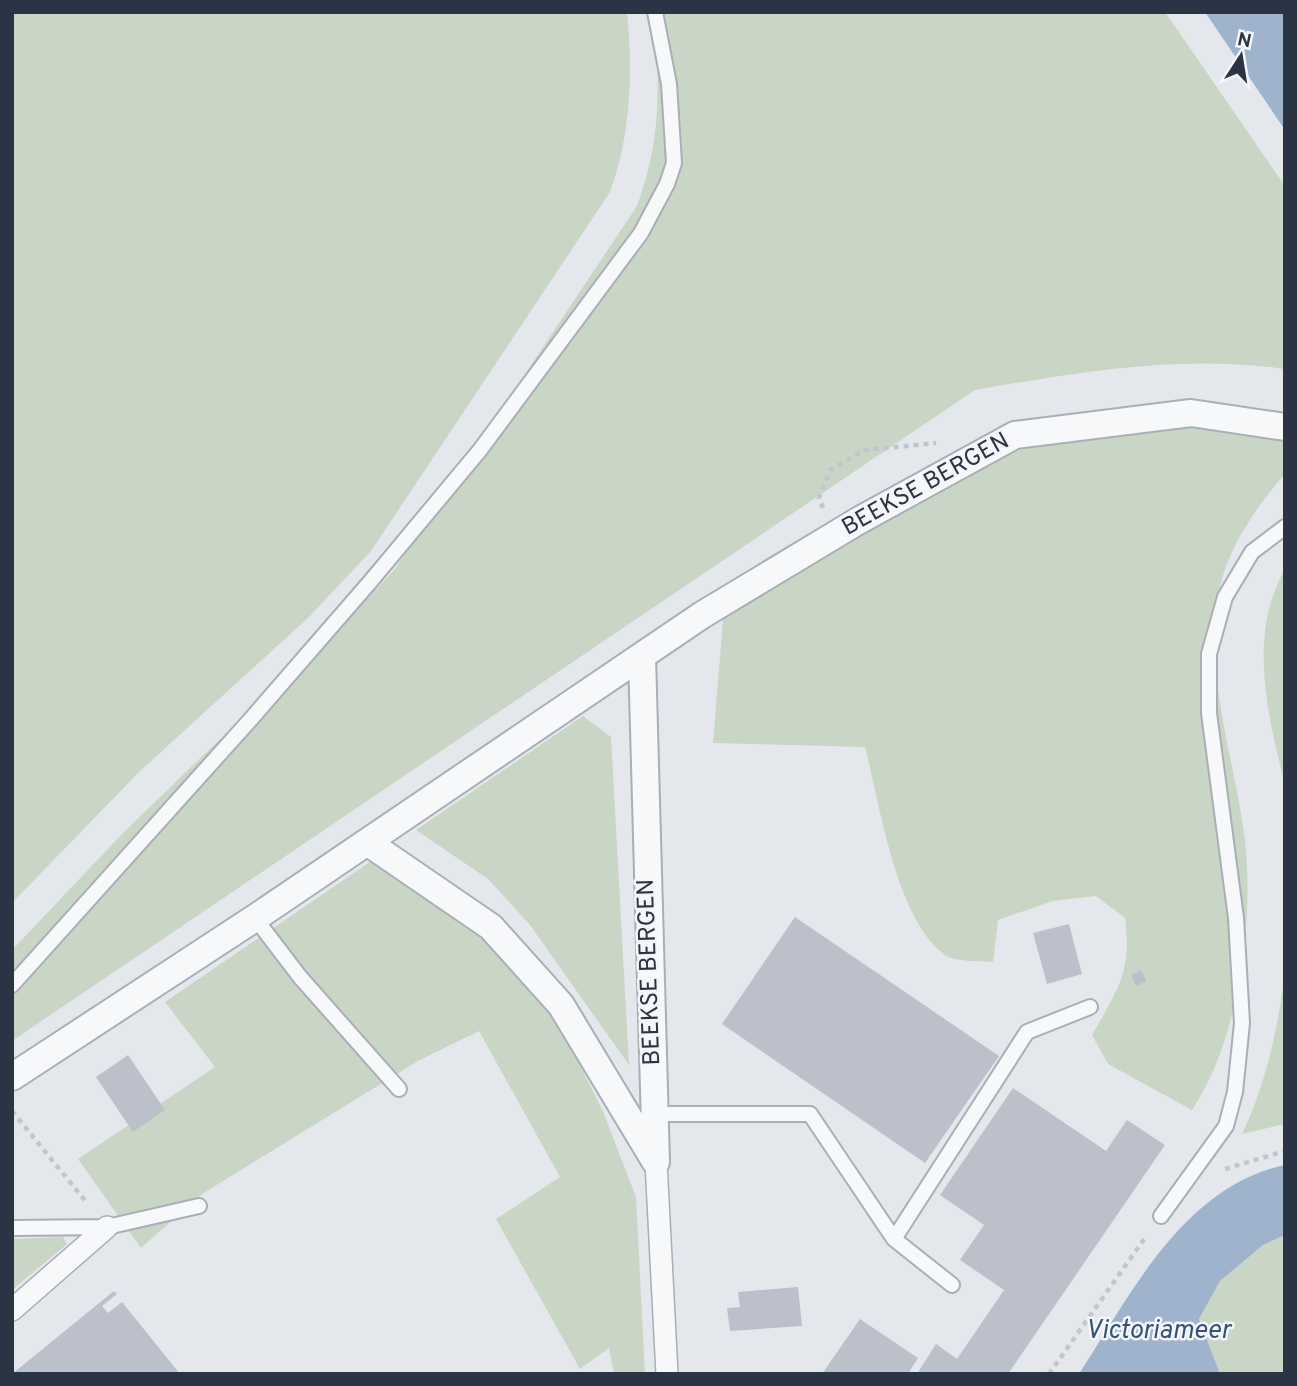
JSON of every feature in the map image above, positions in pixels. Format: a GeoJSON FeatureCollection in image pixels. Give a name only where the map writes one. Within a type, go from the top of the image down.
{"type":"FeatureCollection","features":[{"type":"Feature","properties":{"kind":"street","name":"BEEKSE BERGEN"},"geometry":{"type":"LineString","coordinates":[[12,1077],[254,918],[702,615],[858,521],[1015,435],[1191,413],[1285,427]]}},
{"type":"Feature","properties":{"kind":"street","name":"BEEKSE BERGEN"},"geometry":{"type":"LineString","coordinates":[[642,656],[654,1114],[667,1374]]}},
{"type":"Feature","properties":{"kind":"street","name":"BEEKSE BERGEN"},"geometry":{"type":"LineString","coordinates":[[367,842],[491,927],[561,1005],[656,1162]]}},
{"type":"Feature","properties":{"kind":"street"},"geometry":{"type":"LineString","coordinates":[[12,1310],[107,1227]]}},
{"type":"Feature","properties":{"kind":"lane"},"geometry":{"type":"LineString","coordinates":[[12,985],[370,582],[480,450],[641,233],[667,184],[674,163],[669,84],[655,12]]}},
{"type":"Feature","properties":{"kind":"lane"},"geometry":{"type":"LineString","coordinates":[[1161,1216],[1226,1126],[1235,1092],[1242,1023],[1236,918],[1209,713],[1209,654],[1225,597],[1252,552],[1285,527]]}},
{"type":"Feature","properties":{"kind":"lane"},"geometry":{"type":"LineString","coordinates":[[254,918],[300,977],[399,1089]]}},
{"type":"Feature","properties":{"kind":"lane"},"geometry":{"type":"LineString","coordinates":[[894,1239],[1027,1032],[1090,1007]]}},
{"type":"Feature","properties":{"kind":"lane"},"geometry":{"type":"LineString","coordinates":[[654,1114],[810,1114],[894,1239],[952,1285]]}},
{"type":"Feature","properties":{"kind":"lane"},"geometry":{"type":"LineString","coordinates":[[12,1228],[107,1227],[200,1206]]}},
{"type":"Feature","properties":{"kind":"path"},"geometry":{"type":"LineString","coordinates":[[858,521],[825,513],[819,498],[830,470],[866,450],[947,442]]}},
{"type":"Feature","properties":{"kind":"path"},"geometry":{"type":"LineString","coordinates":[[12,1111],[107,1227]]}},
{"type":"Feature","properties":{"kind":"path"},"geometry":{"type":"LineString","coordinates":[[1221,1170],[1285,1151]]}},
{"type":"Feature","properties":{"kind":"path"},"geometry":{"type":"LineString","coordinates":[[1049,1374],[1161,1216]]}},
{"type":"Feature","properties":{"kind":"green space"},"geometry":{"type":"Polygon","coordinates":[[[12,12],[627,12],[630,81],[626,126],[610,192],[371,551],[309,617],[139,772],[12,903],[12,12]]]}},
{"type":"Feature","properties":{"kind":"green space"},"geometry":{"type":"Polygon","coordinates":[[[653,12],[1165,12],[1285,186],[1285,369],[1207,363],[1168,364],[1091,371],[975,390],[12,1041],[12,950],[124,832],[216,743],[315,656],[395,569],[637,206],[651,157],[657,110],[653,12]]]}},
{"type":"Feature","properties":{"kind":"green space"},"geometry":{"type":"Polygon","coordinates":[[[1138,422],[1285,423],[1285,474],[1265,498],[1238,539],[1225,569],[1216,613],[1214,645],[1217,678],[1245,840],[1247,908],[1240,980],[1232,1016],[1208,1082],[1192,1110],[1108,1064],[1092,1035],[1121,979],[1126,953],[1125,918],[1096,896],[1053,901],[998,920],[993,962],[949,957],[928,938],[902,889],[884,829],[865,747],[713,743],[723,620],[800,567],[920,494],[1004,455],[1049,440],[1138,422]]]}},
{"type":"Feature","properties":{"kind":"green space"},"geometry":{"type":"Polygon","coordinates":[[[1285,569],[1285,785],[1272,731],[1264,676],[1264,648],[1273,594],[1285,569]]]}},
{"type":"Feature","properties":{"kind":"green space"},"geometry":{"type":"Polygon","coordinates":[[[583,716],[611,737],[629,1065],[530,925],[488,879],[416,830],[583,716]]]}},
{"type":"Feature","properties":{"kind":"green space"},"geometry":{"type":"Polygon","coordinates":[[[380,855],[475,929],[533,989],[568,1042],[602,1109],[636,1197],[645,1374],[614,1374],[609,1348],[580,1369],[496,1219],[560,1177],[479,1031],[418,1061],[202,1194],[141,1248],[78,1159],[215,1067],[165,1002],[380,855]]]}},
{"type":"Feature","properties":{"kind":"green space"},"geometry":{"type":"Polygon","coordinates":[[[1285,972],[1285,1124],[1242,1134],[1270,1055],[1285,972]]]}},
{"type":"Feature","properties":{"kind":"green space"},"geometry":{"type":"Polygon","coordinates":[[[1285,1235],[1285,1374],[1220,1374],[1199,1319],[1220,1281],[1263,1245],[1285,1235]]]}},
{"type":"Feature","properties":{"kind":"green space"},"geometry":{"type":"Polygon","coordinates":[[[63,1237],[67,1244],[12,1290],[12,1239],[63,1237]]]}},
{"type":"Feature","properties":{"kind":"water"},"geometry":{"type":"Polygon","coordinates":[[[1205,12],[1285,12],[1285,130],[1205,12]]]}},
{"type":"Feature","properties":{"kind":"water","name":"Victoriameer"},"geometry":{"type":"Polygon","coordinates":[[[1285,1165],[1285,1235],[1263,1245],[1220,1281],[1199,1319],[1220,1374],[1079,1374],[1140,1279],[1163,1248],[1189,1220],[1217,1196],[1249,1177],[1285,1165]]]}},
{"type":"Feature","properties":{"kind":"building"},"geometry":{"type":"Polygon","coordinates":[[[795,917],[999,1056],[925,1163],[722,1024],[795,917]]]}},
{"type":"Feature","properties":{"kind":"building"},"geometry":{"type":"Polygon","coordinates":[[[1069,924],[1082,974],[1047,984],[1033,933],[1069,924]]]}},
{"type":"Feature","properties":{"kind":"building"},"geometry":{"type":"Polygon","coordinates":[[[1141,970],[1147,981],[1136,986],[1131,975],[1141,970]]]}},
{"type":"Feature","properties":{"kind":"building"},"geometry":{"type":"Polygon","coordinates":[[[128,1055],[165,1110],[133,1132],[96,1077],[128,1055]]]}},
{"type":"Feature","properties":{"kind":"building"},"geometry":{"type":"Polygon","coordinates":[[[1013,1088],[1106,1151],[1127,1120],[1165,1145],[1008,1374],[917,1374],[936,1344],[957,1359],[1004,1290],[960,1260],[984,1225],[940,1195],[1013,1088]]]}},
{"type":"Feature","properties":{"kind":"building"},"geometry":{"type":"Polygon","coordinates":[[[798,1287],[802,1326],[730,1331],[727,1308],[740,1307],[738,1292],[798,1287]]]}},
{"type":"Feature","properties":{"kind":"building"},"geometry":{"type":"Polygon","coordinates":[[[114,1291],[117,1294],[102,1306],[108,1313],[122,1302],[180,1374],[12,1374],[114,1291]]]}},
{"type":"Feature","properties":{"kind":"building"},"geometry":{"type":"Polygon","coordinates":[[[860,1319],[918,1358],[908,1374],[822,1374],[860,1319]]]}}]}
